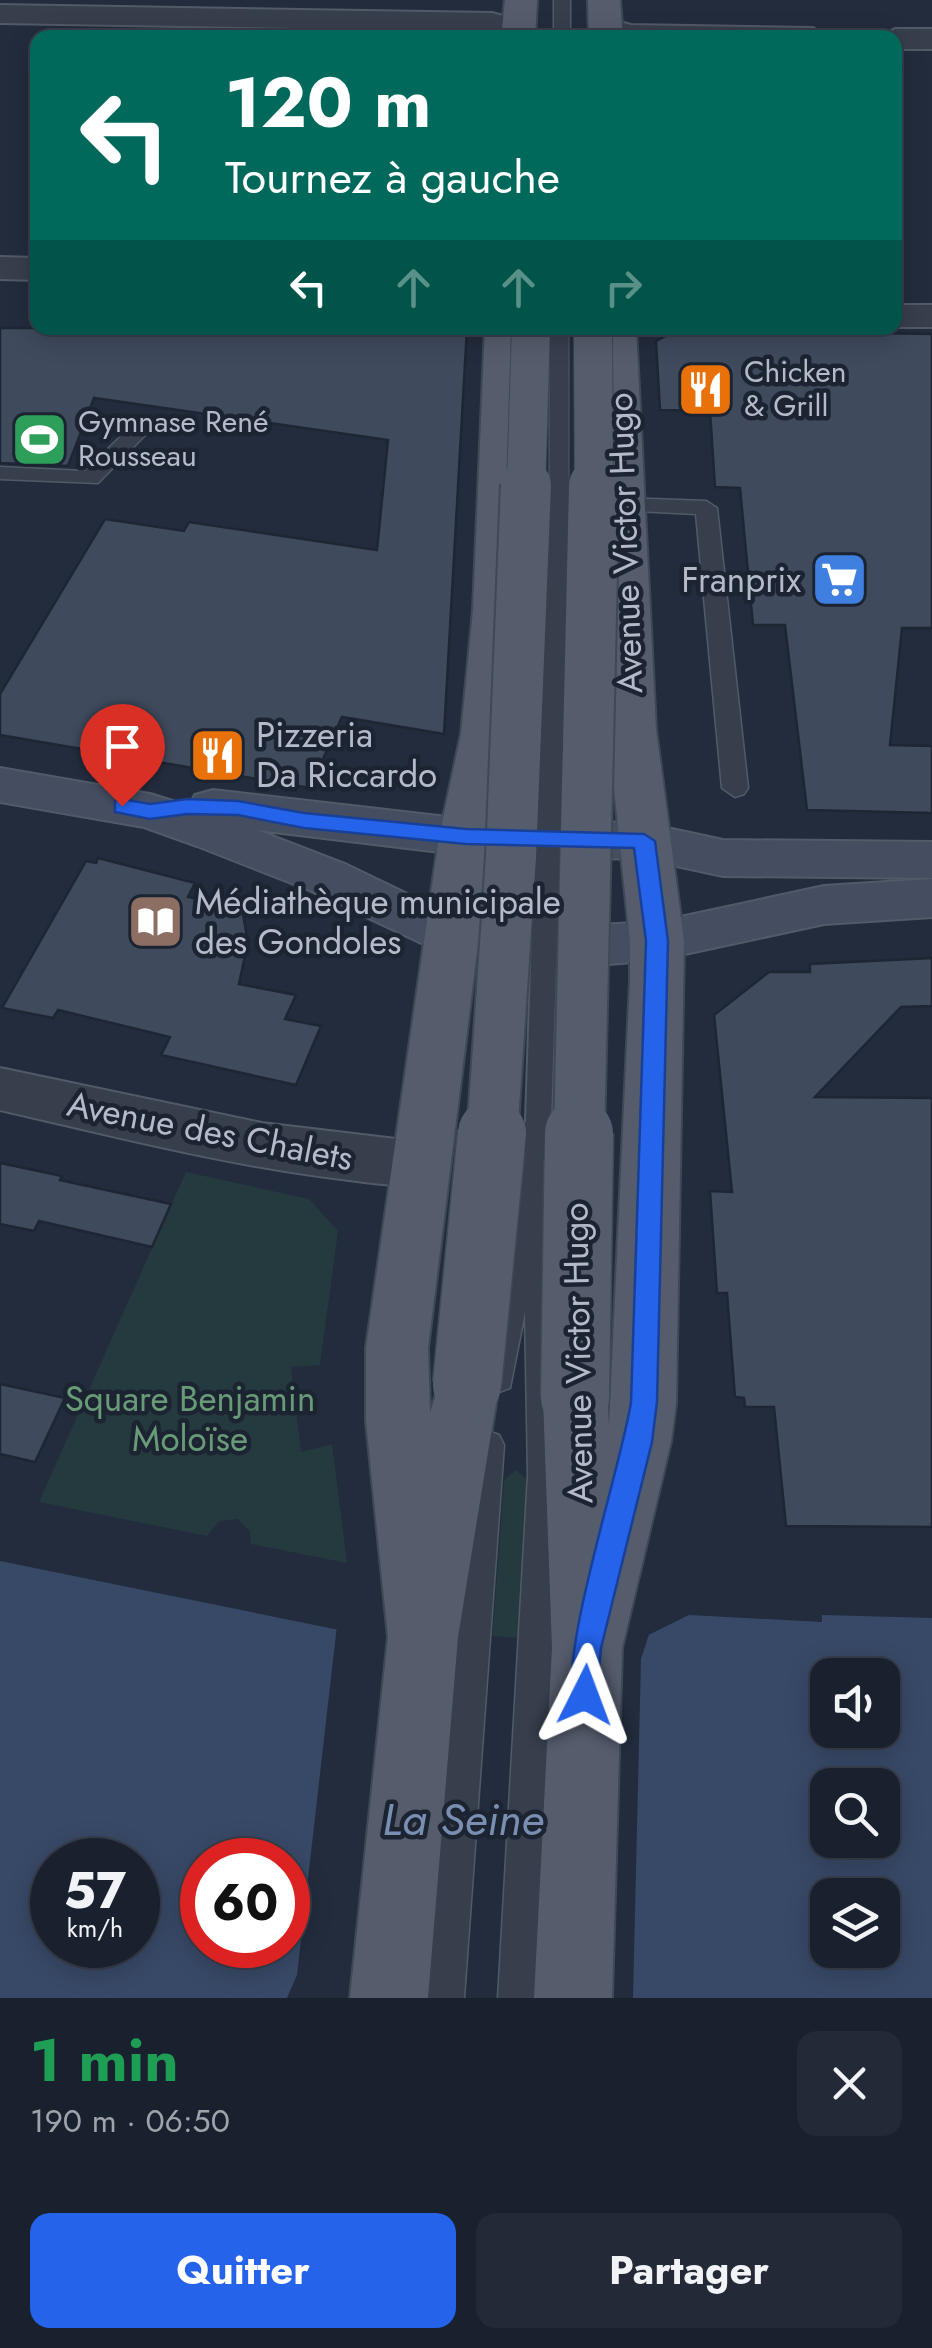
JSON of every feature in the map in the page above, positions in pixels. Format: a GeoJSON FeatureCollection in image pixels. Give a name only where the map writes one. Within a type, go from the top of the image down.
{"type":"FeatureCollection","features":[{"type":"Feature","properties":{"kind":"main road"},"geometry":{"type":"LineString","coordinates":[[448,1638],[398,1422],[397,1348],[451,938],[486,734],[495,627],[505,335]]}},
{"type":"Feature","properties":{"kind":"main road"},"geometry":{"type":"LineString","coordinates":[[389,1998],[448,1638],[467,1385],[495,1140],[520,742],[531,335]]}},
{"type":"Feature","properties":{"kind":"main road","name":"Avenue Victor Hugo"},"geometry":{"type":"LineString","coordinates":[[587,1648],[575,1398],[576,1146],[593,587],[592,335]]}},
{"type":"Feature","properties":{"kind":"main road","name":"Avenue Victor Hugo"},"geometry":{"type":"LineString","coordinates":[[587,1648],[639,1442],[644,1402],[657,941],[632,730],[616,335]]}},
{"type":"Feature","properties":{"kind":"main road"},"geometry":{"type":"LineString","coordinates":[[0,785],[150,812],[294,862],[451,938],[597,945],[657,941],[824,905],[932,898]]}},
{"type":"Feature","properties":{"kind":"main road"},"geometry":{"type":"LineString","coordinates":[[150,812],[187,806],[238,808],[325,823],[466,837],[644,841],[723,858],[932,860]]}},
{"type":"Feature","properties":{"kind":"main road"},"geometry":{"type":"LineString","coordinates":[[573,1998],[587,1648]]}},
{"type":"Feature","properties":{"kind":"street"},"geometry":{"type":"LineString","coordinates":[[0,14],[519,22]]}},
{"type":"Feature","properties":{"kind":"street"},"geometry":{"type":"LineString","coordinates":[[902,39],[932,39]]}},
{"type":"Feature","properties":{"kind":"street"},"geometry":{"type":"LineString","coordinates":[[0,268],[30,268]]}},
{"type":"Feature","properties":{"kind":"street"},"geometry":{"type":"LineString","coordinates":[[902,316],[932,316]]}},
{"type":"Feature","properties":{"kind":"street","name":"Avenue des Chalets"},"geometry":{"type":"LineString","coordinates":[[0,1089],[193,1132],[362,1161],[422,1164]]}},
{"type":"Feature","properties":{"kind":"lane"},"geometry":{"type":"LineString","coordinates":[[562,0],[562,30]]}},
{"type":"Feature","properties":{"kind":"lane","name":"Avenue Victor Hugo"},"geometry":{"type":"LineString","coordinates":[[538,1143],[560,586],[559,335]]}},
{"type":"Feature","properties":{"kind":"lane"},"geometry":{"type":"LineString","coordinates":[[0,474],[90,478],[148,422]]}},
{"type":"Feature","properties":{"kind":"lane"},"geometry":{"type":"LineString","coordinates":[[624,505],[706,508],[735,788]]}},
{"type":"Feature","properties":{"kind":"lane"},"geometry":{"type":"LineString","coordinates":[[445,1998],[448,1638],[484,1470],[538,1143]]}},
{"type":"Feature","properties":{"kind":"lane"},"geometry":{"type":"LineString","coordinates":[[518,1998],[544,1475],[538,1143]]}},
{"type":"Feature","properties":{"kind":"green space","name":"Square Benjamin Moloïse"},"geometry":{"type":"Polygon","coordinates":[[[186,1172],[309,1199],[338,1231],[320,1365],[291,1367],[301,1452],[332,1444],[347,1563],[251,1544],[250,1531],[237,1519],[219,1521],[207,1536],[39,1502],[186,1172]]]}},
{"type":"Feature","properties":{"kind":"green space"},"geometry":{"type":"Polygon","coordinates":[[[516,1470],[529,1481],[496,1998],[466,1998],[504,1480],[516,1470]]]}},
{"type":"Feature","properties":{"kind":"water","name":"La Seine"},"geometry":{"type":"Polygon","coordinates":[[[0,1561],[349,1632],[618,1650],[689,1615],[822,1622],[822,1615],[932,1618],[932,1998],[0,1998],[0,1561]]]}},
{"type":"Feature","properties":{"kind":"pier"},"geometry":{"type":"Polygon","coordinates":[[[337,1625],[617,1645],[651,1628],[641,1659],[633,1998],[287,1998],[298,1968],[310,1968],[310,1861],[337,1625]]]}},
{"type":"Feature","properties":{"kind":"building"},"geometry":{"type":"Polygon","coordinates":[[[0,328],[30,328],[30,335],[467,335],[444,734],[342,717],[310,788],[0,735],[0,694],[105,519],[184,531],[189,522],[377,550],[388,440],[94,398],[68,466],[0,463],[0,328]]]}},
{"type":"Feature","properties":{"kind":"building"},"geometry":{"type":"Polygon","coordinates":[[[932,334],[932,628],[902,628],[890,745],[932,746],[932,813],[807,810],[785,625],[753,625],[740,488],[715,487],[710,411],[660,410],[656,341],[667,335],[932,334]]]}},
{"type":"Feature","properties":{"kind":"building"},"geometry":{"type":"Polygon","coordinates":[[[98,858],[195,883],[188,897],[242,909],[248,942],[239,984],[296,995],[285,1019],[321,1026],[296,1085],[161,1055],[170,1037],[58,1010],[53,1018],[2,1008],[86,861],[96,863],[98,858]]]}},
{"type":"Feature","properties":{"kind":"building"},"geometry":{"type":"Polygon","coordinates":[[[932,958],[932,1006],[901,1007],[815,1097],[932,1098],[932,1527],[786,1526],[774,1407],[745,1407],[744,1398],[735,1397],[727,1293],[717,1293],[710,1191],[732,1192],[714,1015],[769,972],[810,972],[810,964],[932,958]]]}},
{"type":"Feature","properties":{"kind":"building"},"geometry":{"type":"Polygon","coordinates":[[[0,1163],[171,1204],[152,1247],[39,1221],[34,1231],[0,1224],[0,1163]]]}},
{"type":"Feature","properties":{"kind":"building"},"geometry":{"type":"Polygon","coordinates":[[[0,1384],[65,1398],[35,1462],[0,1454],[0,1384]]]}},
{"type":"Feature","properties":{"kind":"place","name":"Chicken & Grill"},"geometry":{"type":"Point","coordinates":[705,389]}},
{"type":"Feature","properties":{"kind":"place","name":"Gymnase René Rousseau"},"geometry":{"type":"Point","coordinates":[39,439]}},
{"type":"Feature","properties":{"kind":"place","name":"Franprix"},"geometry":{"type":"Point","coordinates":[840,580]}},
{"type":"Feature","properties":{"kind":"place","name":"Pizzeria Da Riccardo"},"geometry":{"type":"Point","coordinates":[217,755]}},
{"type":"Feature","properties":{"kind":"place","name":"Médiathèque municipale des Gondoles"},"geometry":{"type":"Point","coordinates":[156,922]}},
{"type":"Feature","properties":{"kind":"route"},"geometry":{"type":"LineString","coordinates":[[122,806],[150,812],[187,806],[238,808],[284,818],[466,837],[644,841],[657,941],[657,981],[644,1402],[639,1442],[587,1648],[585,1695]]}}]}
